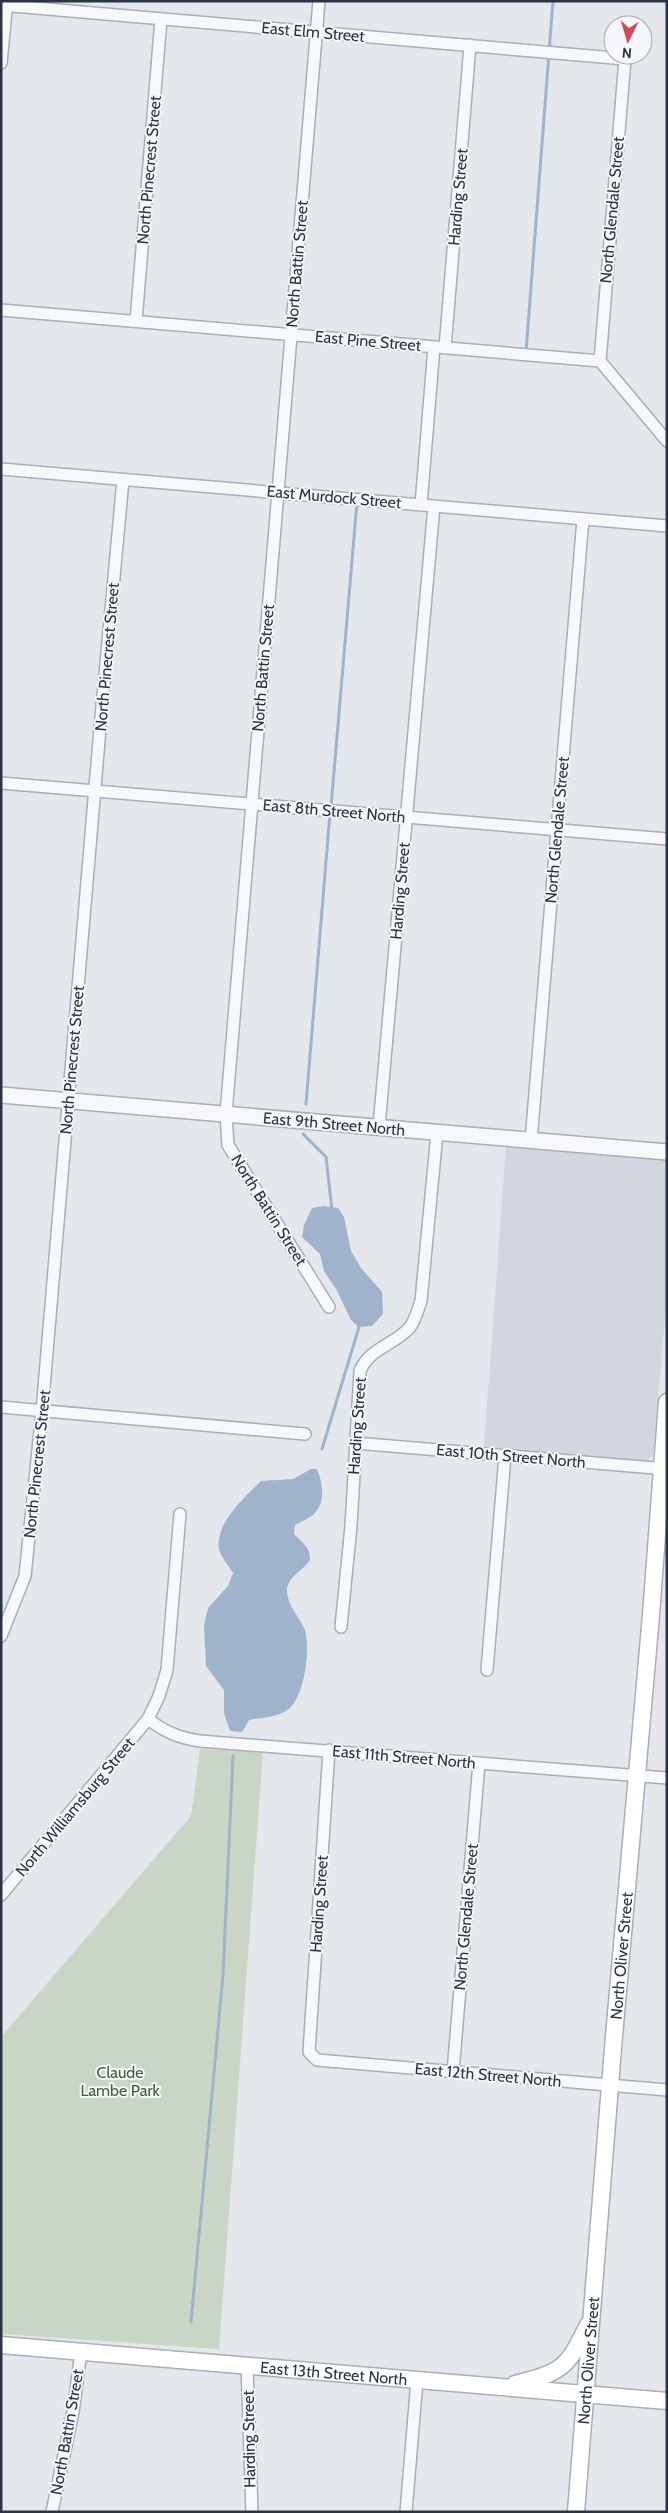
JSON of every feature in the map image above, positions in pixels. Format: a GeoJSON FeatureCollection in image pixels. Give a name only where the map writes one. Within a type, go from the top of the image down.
{"type":"FeatureCollection","features":[{"type":"Feature","properties":{"kind":"main road","name":"North Oliver Street"},"geometry":{"type":"LineString","coordinates":[[576,2512],[610,2085],[664,1469],[667,1402]]}},
{"type":"Feature","properties":{"kind":"main road"},"geometry":{"type":"LineString","coordinates":[[504,2387],[559,2370],[569,2360],[592,2318]]}},
{"type":"Feature","properties":{"kind":"main road","name":"East 13th Street North"},"geometry":{"type":"LineString","coordinates":[[1,2346],[667,2401]]}},
{"type":"Feature","properties":{"kind":"street","name":"North Battin Street"},"geometry":{"type":"LineString","coordinates":[[319,1],[226,1114],[228,1145],[329,1307]]}},
{"type":"Feature","properties":{"kind":"street","name":"East Elm Street"},"geometry":{"type":"LineString","coordinates":[[5,4],[603,57]]}},
{"type":"Feature","properties":{"kind":"street"},"geometry":{"type":"LineString","coordinates":[[1,63],[5,4]]}},
{"type":"Feature","properties":{"kind":"street","name":"North Pinecrest Street"},"geometry":{"type":"LineString","coordinates":[[136,321],[161,19]]}},
{"type":"Feature","properties":{"kind":"street","name":"Harding Street"},"geometry":{"type":"LineString","coordinates":[[421,504],[440,347],[470,45]]}},
{"type":"Feature","properties":{"kind":"street","name":"North Glendale Street"},"geometry":{"type":"LineString","coordinates":[[600,361],[625,65]]}},
{"type":"Feature","properties":{"kind":"street","name":"East Pine Street"},"geometry":{"type":"LineString","coordinates":[[1,310],[600,361]]}},
{"type":"Feature","properties":{"kind":"street"},"geometry":{"type":"LineString","coordinates":[[600,361],[667,442]]}},
{"type":"Feature","properties":{"kind":"street","name":"East Murdock Street"},"geometry":{"type":"LineString","coordinates":[[1,470],[667,526]]}},
{"type":"Feature","properties":{"kind":"street","name":"North Pinecrest Street"},"geometry":{"type":"LineString","coordinates":[[1,1636],[25,1576],[42,1411],[123,480]]}},
{"type":"Feature","properties":{"kind":"street","name":"Harding Street"},"geometry":{"type":"LineString","coordinates":[[379,1128],[434,506]]}},
{"type":"Feature","properties":{"kind":"street","name":"North Glendale Street"},"geometry":{"type":"LineString","coordinates":[[531,1141],[583,519]]}},
{"type":"Feature","properties":{"kind":"street","name":"East 8th Street North"},"geometry":{"type":"LineString","coordinates":[[1,783],[667,839]]}},
{"type":"Feature","properties":{"kind":"street","name":"East 9th Street North"},"geometry":{"type":"LineString","coordinates":[[1,1095],[667,1152]]}},
{"type":"Feature","properties":{"kind":"street","name":"Harding Street"},"geometry":{"type":"LineString","coordinates":[[341,1627],[360,1370],[364,1360],[377,1350],[396,1340],[411,1326],[421,1301],[437,1132]]}},
{"type":"Feature","properties":{"kind":"street"},"geometry":{"type":"LineString","coordinates":[[1,1408],[306,1434]]}},
{"type":"Feature","properties":{"kind":"street","name":"East 10th Street North"},"geometry":{"type":"LineString","coordinates":[[355,1444],[664,1469]]}},
{"type":"Feature","properties":{"kind":"street"},"geometry":{"type":"LineString","coordinates":[[487,1670],[505,1456]]}},
{"type":"Feature","properties":{"kind":"street","name":"North Williamsburg Street"},"geometry":{"type":"LineString","coordinates":[[1,1895],[148,1719],[159,1696],[168,1664],[180,1514]]}},
{"type":"Feature","properties":{"kind":"street","name":"East 11th Street North"},"geometry":{"type":"LineString","coordinates":[[148,1719],[167,1733],[181,1738],[667,1778]]}},
{"type":"Feature","properties":{"kind":"street","name":"Harding Street"},"geometry":{"type":"LineString","coordinates":[[311,2056],[308,2052],[329,1750]]}},
{"type":"Feature","properties":{"kind":"street","name":"North Glendale Street"},"geometry":{"type":"LineString","coordinates":[[453,2072],[479,1763]]}},
{"type":"Feature","properties":{"kind":"street","name":"East 12th Street North"},"geometry":{"type":"LineString","coordinates":[[311,2056],[317,2060],[667,2090]]}},
{"type":"Feature","properties":{"kind":"street","name":"North Battin Street"},"geometry":{"type":"LineString","coordinates":[[52,2512],[73,2412],[81,2352]]}},
{"type":"Feature","properties":{"kind":"street","name":"Harding Street"},"geometry":{"type":"LineString","coordinates":[[248,2366],[252,2512]]}},
{"type":"Feature","properties":{"kind":"street"},"geometry":{"type":"LineString","coordinates":[[406,2512],[417,2380]]}},
{"type":"Feature","properties":{"kind":"shaded area"},"geometry":{"type":"Polygon","coordinates":[[[506,1146],[667,1160],[667,1296],[653,1455],[647,1461],[484,1447],[506,1146]]]}},
{"type":"Feature","properties":{"kind":"green space","name":"Claude Lambe Park"},"geometry":{"type":"Polygon","coordinates":[[[200,1749],[263,1752],[219,2349],[1,2334],[1,2037],[191,1816],[200,1749]]]}},
{"type":"Feature","properties":{"kind":"water"},"geometry":{"type":"Polygon","coordinates":[[[323,1206],[338,1208],[344,1217],[351,1251],[361,1268],[382,1292],[383,1314],[372,1326],[359,1327],[351,1320],[336,1289],[324,1271],[320,1254],[302,1237],[304,1225],[312,1208],[323,1206]]]}},
{"type":"Feature","properties":{"kind":"water"},"geometry":{"type":"Polygon","coordinates":[[[311,1469],[317,1469],[322,1487],[322,1499],[313,1515],[295,1525],[294,1534],[309,1552],[310,1560],[293,1577],[287,1590],[291,1605],[304,1628],[306,1636],[307,1659],[302,1685],[298,1697],[286,1711],[273,1716],[249,1720],[242,1732],[230,1731],[224,1713],[224,1690],[206,1666],[204,1625],[208,1608],[228,1586],[233,1573],[219,1549],[221,1530],[232,1512],[261,1481],[293,1479],[311,1469]]]}},
{"type":"Feature","properties":{"kind":"waterway"},"geometry":{"type":"LineString","coordinates":[[526,352],[553,1]]}},
{"type":"Feature","properties":{"kind":"waterway"},"geometry":{"type":"LineString","coordinates":[[331,807],[357,502]]}},
{"type":"Feature","properties":{"kind":"waterway"},"geometry":{"type":"LineString","coordinates":[[306,1104],[330,813]]}},
{"type":"Feature","properties":{"kind":"waterway"},"geometry":{"type":"LineString","coordinates":[[303,1134],[326,1157],[332,1210]]}},
{"type":"Feature","properties":{"kind":"waterway"},"geometry":{"type":"LineString","coordinates":[[322,1449],[359,1327],[358,1323]]}},
{"type":"Feature","properties":{"kind":"waterway"},"geometry":{"type":"LineString","coordinates":[[191,2322],[223,1975],[233,1756]]}}]}
